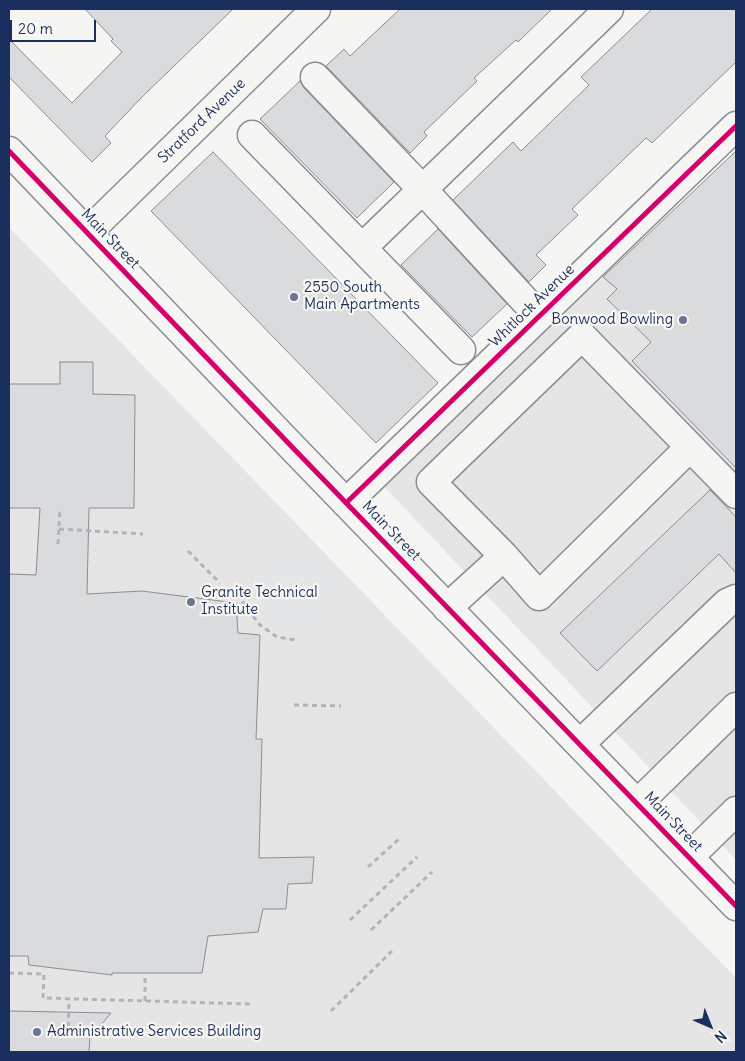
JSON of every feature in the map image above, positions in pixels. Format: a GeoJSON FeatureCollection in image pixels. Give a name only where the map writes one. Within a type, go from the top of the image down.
{"type":"FeatureCollection","features":[{"type":"Feature","properties":{"kind":"street","name":"Stratford Avenue"},"geometry":{"type":"LineString","coordinates":[[86,233],[316,9]]}},
{"type":"Feature","properties":{"kind":"street"},"geometry":{"type":"LineString","coordinates":[[362,248],[610,9]]}},
{"type":"Feature","properties":{"kind":"street"},"geometry":{"type":"LineString","coordinates":[[315,77],[540,316]]}},
{"type":"Feature","properties":{"kind":"street","name":"Whitlock Avenue"},"geometry":{"type":"LineString","coordinates":[[346,503],[736,126]]}},
{"type":"Feature","properties":{"kind":"street"},"geometry":{"type":"LineString","coordinates":[[252,135],[461,350]]}},
{"type":"Feature","properties":{"kind":"street","name":"Main Street"},"geometry":{"type":"LineString","coordinates":[[9,151],[736,906]]}},
{"type":"Feature","properties":{"kind":"street"},"geometry":{"type":"LineString","coordinates":[[690,447],[539,596],[504,556],[431,482],[582,336],[690,447],[734,489]]}},
{"type":"Feature","properties":{"kind":"street"},"geometry":{"type":"LineString","coordinates":[[447,608],[504,556]]}},
{"type":"Feature","properties":{"kind":"street"},"geometry":{"type":"LineString","coordinates":[[580,744],[727,603],[736,599]]}},
{"type":"Feature","properties":{"kind":"street"},"geometry":{"type":"LineString","coordinates":[[637,804],[736,708]]}},
{"type":"Feature","properties":{"kind":"street"},"geometry":{"type":"LineString","coordinates":[[689,857],[736,812]]}},
{"type":"Feature","properties":{"kind":"path"},"geometry":{"type":"LineString","coordinates":[[58,544],[60,508]]}},
{"type":"Feature","properties":{"kind":"path"},"geometry":{"type":"LineString","coordinates":[[59,529],[143,534]]}},
{"type":"Feature","properties":{"kind":"path"},"geometry":{"type":"LineString","coordinates":[[188,551],[220,583]]}},
{"type":"Feature","properties":{"kind":"path"},"geometry":{"type":"LineString","coordinates":[[209,594],[238,596],[260,625],[277,637],[296,640]]}},
{"type":"Feature","properties":{"kind":"path"},"geometry":{"type":"LineString","coordinates":[[294,705],[341,706]]}},
{"type":"Feature","properties":{"kind":"path"},"geometry":{"type":"LineString","coordinates":[[368,867],[399,839]]}},
{"type":"Feature","properties":{"kind":"path"},"geometry":{"type":"LineString","coordinates":[[350,920],[417,857]]}},
{"type":"Feature","properties":{"kind":"path"},"geometry":{"type":"LineString","coordinates":[[372,930],[432,872]]}},
{"type":"Feature","properties":{"kind":"path"},"geometry":{"type":"LineString","coordinates":[[331,1011],[392,952]]}},
{"type":"Feature","properties":{"kind":"path"},"geometry":{"type":"LineString","coordinates":[[9,973],[44,974],[43,998],[252,1004]]}},
{"type":"Feature","properties":{"kind":"path"},"geometry":{"type":"LineString","coordinates":[[145,1001],[146,973]]}},
{"type":"Feature","properties":{"kind":"path"},"geometry":{"type":"LineString","coordinates":[[68,1036],[69,999]]}},
{"type":"Feature","properties":{"kind":"shaded area"},"geometry":{"type":"Polygon","coordinates":[[[736,151],[736,860],[380,482],[603,277],[736,151]]]}},
{"type":"Feature","properties":{"kind":"shaded area","name":"Granite Technical Institute"},"geometry":{"type":"Polygon","coordinates":[[[9,227],[736,978],[736,1052],[9,1052],[9,227]]]}},
{"type":"Feature","properties":{"kind":"shaded area"},"geometry":{"type":"Polygon","coordinates":[[[296,546],[312,549],[331,565],[335,572],[338,588],[335,604],[319,623],[312,627],[296,630],[280,627],[261,611],[257,604],[254,588],[257,572],[273,553],[280,549],[296,546]]]}},
{"type":"Feature","properties":{"kind":"building"},"geometry":{"type":"Polygon","coordinates":[[[85,9],[233,9],[142,97],[105,136],[111,143],[92,162],[9,77],[9,39],[72,103],[122,52],[111,41],[113,39],[85,9]]]}},
{"type":"Feature","properties":{"kind":"building"},"geometry":{"type":"Polygon","coordinates":[[[400,9],[552,9],[518,42],[516,40],[474,78],[477,81],[424,132],[427,136],[410,153],[326,66],[344,49],[350,56],[400,9]]]}},
{"type":"Feature","properties":{"kind":"building"},"geometry":{"type":"Polygon","coordinates":[[[652,9],[736,9],[736,62],[652,143],[646,138],[572,209],[578,215],[536,255],[546,265],[529,282],[453,200],[513,142],[521,151],[589,85],[581,77],[652,9]]]}},
{"type":"Feature","properties":{"kind":"building"},"geometry":{"type":"Polygon","coordinates":[[[300,81],[304,88],[394,182],[357,218],[260,119],[300,81]]]}},
{"type":"Feature","properties":{"kind":"building","name":"Bonwood Bowling"},"geometry":{"type":"Polygon","coordinates":[[[736,151],[736,468],[632,361],[651,342],[607,299],[617,289],[603,277],[736,151]]]}},
{"type":"Feature","properties":{"kind":"building","name":"2550 South Main Apartments"},"geometry":{"type":"Polygon","coordinates":[[[213,152],[438,383],[376,443],[151,211],[213,152]]]}},
{"type":"Feature","properties":{"kind":"building"},"geometry":{"type":"Polygon","coordinates":[[[438,229],[507,304],[472,337],[401,265],[438,229]]]}},
{"type":"Feature","properties":{"kind":"building"},"geometry":{"type":"Polygon","coordinates":[[[60,362],[93,362],[93,394],[135,395],[134,508],[89,508],[87,594],[142,591],[236,603],[238,633],[260,635],[256,739],[262,739],[259,858],[314,857],[312,883],[288,884],[286,909],[263,909],[258,932],[208,936],[202,973],[112,973],[112,975],[29,965],[28,956],[9,956],[9,574],[36,575],[40,508],[9,508],[9,384],[60,384],[60,362]]]}},
{"type":"Feature","properties":{"kind":"building"},"geometry":{"type":"Polygon","coordinates":[[[710,490],[736,517],[736,573],[719,554],[597,671],[560,633],[710,490]]]}},
{"type":"Feature","properties":{"kind":"building","name":"Administrative Services Building"},"geometry":{"type":"Polygon","coordinates":[[[9,1011],[111,1013],[90,1038],[89,1052],[9,1052],[9,1011]]]}},
{"type":"Feature","properties":{"kind":"cycle path"},"geometry":{"type":"LineString","coordinates":[[346,503],[736,126]]}},
{"type":"Feature","properties":{"kind":"cycle path"},"geometry":{"type":"LineString","coordinates":[[9,151],[736,906]]}},
{"type":"Feature","properties":{"kind":"place","name":"2550 South Main Apartments"},"geometry":{"type":"Point","coordinates":[294,297]}},
{"type":"Feature","properties":{"kind":"place","name":"Bonwood Bowling"},"geometry":{"type":"Point","coordinates":[683,320]}},
{"type":"Feature","properties":{"kind":"place","name":"Granite Technical Institute"},"geometry":{"type":"Point","coordinates":[191,602]}},
{"type":"Feature","properties":{"kind":"place","name":"Administrative Services Building"},"geometry":{"type":"Point","coordinates":[37,1032]}}]}
